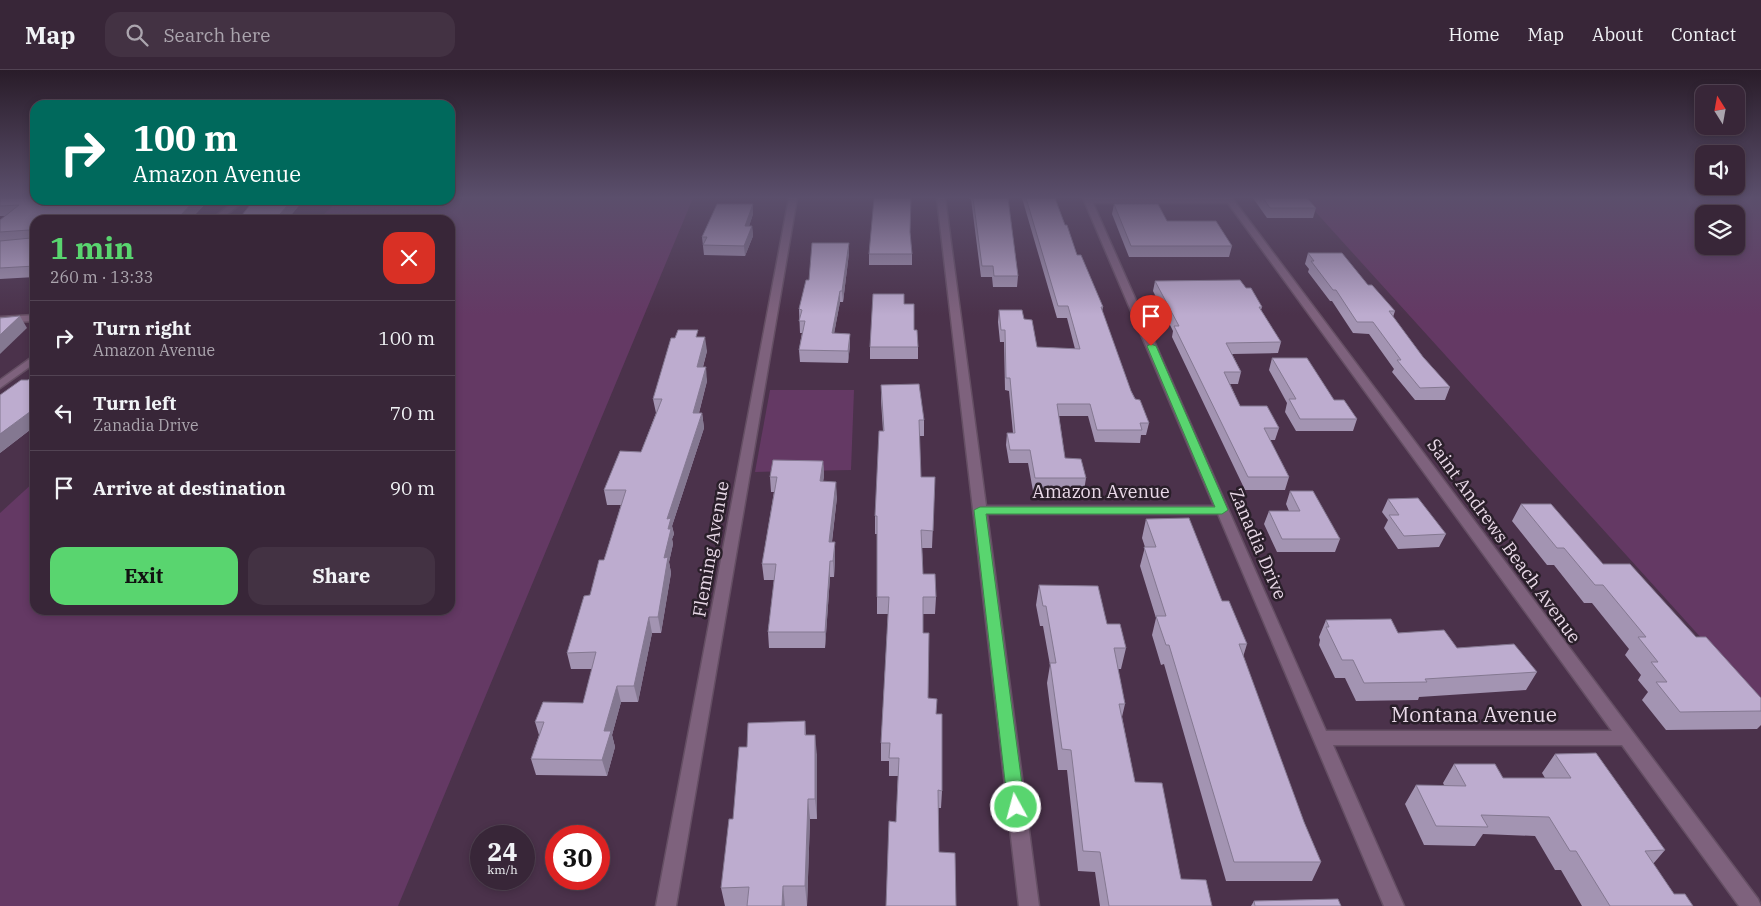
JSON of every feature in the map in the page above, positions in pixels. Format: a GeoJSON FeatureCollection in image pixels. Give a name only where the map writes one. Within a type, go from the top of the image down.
{"type":"FeatureCollection","features":[{"type":"Feature","properties":{"kind":"street","name":"Fleming Avenue"},"geometry":{"type":"LineString","coordinates":[[666,906],[786,237]]}},
{"type":"Feature","properties":{"kind":"street"},"geometry":{"type":"LineString","coordinates":[[946,237],[1029,906]]}},
{"type":"Feature","properties":{"kind":"street","name":"Zanadia Drive"},"geometry":{"type":"LineString","coordinates":[[1104,237],[1394,906]]}},
{"type":"Feature","properties":{"kind":"street","name":"Saint Andrews Beach Avenue"},"geometry":{"type":"LineString","coordinates":[[1256,237],[1751,906]]}},
{"type":"Feature","properties":{"kind":"street"},"geometry":{"type":"LineString","coordinates":[[0,320],[30,318]]}},
{"type":"Feature","properties":{"kind":"street"},"geometry":{"type":"LineString","coordinates":[[0,385],[30,362]]}},
{"type":"Feature","properties":{"kind":"street","name":"Amazon Avenue"},"geometry":{"type":"LineString","coordinates":[[980,510],[1222,510]]}},
{"type":"Feature","properties":{"kind":"street","name":"Montana Avenue"},"geometry":{"type":"LineString","coordinates":[[1320,738],[1626,738]]}},
{"type":"Feature","properties":{"kind":"shaded area"},"geometry":{"type":"Polygon","coordinates":[[[455,237],[677,237],[398,906],[0,906],[0,513],[30,486],[30,615],[455,615],[455,237]]]}},
{"type":"Feature","properties":{"kind":"shaded area"},"geometry":{"type":"Polygon","coordinates":[[[1338,237],[1695,237],[1695,255],[1745,255],[1745,237],[1761,237],[1761,704],[1338,237]]]}},
{"type":"Feature","properties":{"kind":"shaded area"},"geometry":{"type":"Polygon","coordinates":[[[770,390],[854,390],[851,470],[755,472],[770,390]]]}},
{"type":"Feature","properties":{"kind":"building"},"geometry":{"type":"Polygon","coordinates":[[[707,237],[748,237],[744,246],[703,245],[707,237]]]}},
{"type":"Feature","properties":{"kind":"building"},"geometry":{"type":"Polygon","coordinates":[[[871,237],[910,237],[912,254],[869,254],[871,237]]]}},
{"type":"Feature","properties":{"kind":"building"},"geometry":{"type":"Polygon","coordinates":[[[978,237],[1013,237],[1018,276],[994,276],[993,266],[982,266],[978,237]]]}},
{"type":"Feature","properties":{"kind":"building"},"geometry":{"type":"Polygon","coordinates":[[[1038,237],[1071,237],[1077,255],[1081,255],[1103,307],[1101,307],[1131,391],[1135,399],[1140,400],[1149,423],[1140,423],[1142,430],[1097,430],[1090,404],[1057,404],[1065,458],[1081,459],[1086,478],[1035,478],[1030,450],[1010,450],[1007,433],[1015,433],[1010,378],[1006,378],[1005,330],[1001,330],[999,310],[1022,310],[1024,319],[1032,320],[1037,347],[1080,349],[1068,306],[1058,306],[1038,237]]]}},
{"type":"Feature","properties":{"kind":"building"},"geometry":{"type":"Polygon","coordinates":[[[1127,237],[1226,237],[1232,246],[1131,246],[1127,237]]]}},
{"type":"Feature","properties":{"kind":"building"},"geometry":{"type":"Polygon","coordinates":[[[30,238],[30,266],[0,268],[0,241],[30,238]]]}},
{"type":"Feature","properties":{"kind":"building"},"geometry":{"type":"Polygon","coordinates":[[[812,243],[849,243],[842,291],[840,291],[832,333],[850,334],[848,351],[799,350],[805,321],[799,321],[802,310],[799,309],[806,280],[809,280],[812,243]]]}},
{"type":"Feature","properties":{"kind":"building"},"geometry":{"type":"Polygon","coordinates":[[[1308,253],[1342,253],[1368,285],[1372,285],[1395,311],[1389,311],[1423,357],[1450,387],[1420,388],[1397,360],[1401,360],[1373,322],[1357,322],[1336,290],[1333,290],[1311,261],[1314,261],[1308,253]]]}},
{"type":"Feature","properties":{"kind":"building"},"geometry":{"type":"Polygon","coordinates":[[[1240,280],[1246,288],[1251,288],[1262,307],[1259,307],[1281,342],[1226,343],[1241,372],[1224,372],[1240,406],[1267,406],[1279,428],[1264,428],[1289,477],[1248,477],[1174,326],[1179,326],[1155,281],[1240,280]]]}},
{"type":"Feature","properties":{"kind":"building"},"geometry":{"type":"Polygon","coordinates":[[[873,294],[904,294],[904,304],[914,304],[914,330],[917,330],[918,347],[870,347],[873,294]]]}},
{"type":"Feature","properties":{"kind":"building"},"geometry":{"type":"Polygon","coordinates":[[[20,316],[0,335],[0,318],[20,316]]]}},
{"type":"Feature","properties":{"kind":"building"},"geometry":{"type":"Polygon","coordinates":[[[678,330],[698,330],[696,337],[705,337],[697,367],[706,367],[693,413],[702,413],[667,519],[671,518],[668,529],[671,529],[664,558],[668,557],[658,617],[649,617],[634,686],[617,686],[604,731],[611,731],[602,760],[531,759],[544,722],[535,722],[543,702],[583,703],[596,652],[567,653],[584,596],[590,595],[599,560],[604,560],[626,490],[604,490],[620,451],[641,452],[662,399],[653,399],[671,338],[675,338],[678,330]]]}},
{"type":"Feature","properties":{"kind":"building"},"geometry":{"type":"Polygon","coordinates":[[[1272,358],[1307,358],[1334,400],[1344,400],[1357,419],[1300,419],[1289,399],[1296,399],[1272,358]]]}},
{"type":"Feature","properties":{"kind":"building"},"geometry":{"type":"Polygon","coordinates":[[[30,379],[30,412],[0,434],[0,395],[21,380],[30,379]]]}},
{"type":"Feature","properties":{"kind":"building"},"geometry":{"type":"Polygon","coordinates":[[[919,384],[924,420],[919,420],[921,477],[935,477],[933,531],[921,530],[923,574],[935,574],[936,597],[923,597],[923,633],[929,633],[928,698],[937,699],[936,714],[942,714],[942,791],[938,790],[939,852],[955,853],[956,906],[886,906],[889,821],[896,822],[899,758],[889,758],[890,743],[881,743],[889,597],[877,597],[877,516],[875,516],[879,431],[884,431],[881,385],[919,384]]]}},
{"type":"Feature","properties":{"kind":"building"},"geometry":{"type":"Polygon","coordinates":[[[773,460],[823,461],[820,481],[836,482],[829,542],[835,542],[833,561],[830,561],[825,632],[768,632],[776,564],[762,564],[777,477],[770,477],[773,460]]]}},
{"type":"Feature","properties":{"kind":"building"},"geometry":{"type":"Polygon","coordinates":[[[1290,491],[1313,491],[1340,539],[1282,539],[1269,511],[1300,511],[1290,491]]]}},
{"type":"Feature","properties":{"kind":"building"},"geometry":{"type":"Polygon","coordinates":[[[1418,498],[1446,534],[1404,536],[1389,515],[1399,515],[1388,499],[1418,498]]]}},
{"type":"Feature","properties":{"kind":"building"},"geometry":{"type":"Polygon","coordinates":[[[1521,504],[1551,504],[1603,564],[1630,564],[1696,637],[1706,637],[1761,698],[1761,711],[1680,712],[1656,682],[1667,682],[1651,662],[1658,662],[1638,637],[1646,637],[1603,585],[1595,585],[1564,548],[1557,548],[1521,504]]]}},
{"type":"Feature","properties":{"kind":"building"},"geometry":{"type":"Polygon","coordinates":[[[1189,518],[1222,601],[1229,601],[1247,644],[1239,644],[1304,822],[1321,862],[1234,862],[1169,645],[1166,645],[1156,616],[1166,616],[1144,547],[1156,547],[1146,519],[1189,518]]]}},
{"type":"Feature","properties":{"kind":"building"},"geometry":{"type":"Polygon","coordinates":[[[1039,585],[1098,586],[1107,624],[1120,624],[1126,648],[1114,648],[1125,704],[1119,704],[1135,782],[1162,783],[1181,879],[1206,880],[1212,906],[1109,906],[1100,852],[1083,851],[1071,750],[1062,749],[1050,663],[1056,663],[1046,606],[1043,606],[1039,585]]]}},
{"type":"Feature","properties":{"kind":"building"},"geometry":{"type":"Polygon","coordinates":[[[1391,619],[1398,633],[1444,630],[1457,648],[1514,644],[1537,672],[1425,679],[1427,682],[1364,683],[1353,660],[1342,660],[1326,627],[1329,627],[1326,620],[1391,619]]]}},
{"type":"Feature","properties":{"kind":"building"},"geometry":{"type":"Polygon","coordinates":[[[805,721],[805,735],[815,735],[815,799],[808,799],[805,886],[783,886],[782,906],[747,906],[749,887],[721,888],[729,819],[733,819],[739,747],[747,747],[748,723],[805,721]]]}},
{"type":"Feature","properties":{"kind":"building"},"geometry":{"type":"Polygon","coordinates":[[[1596,753],[1665,850],[1645,851],[1674,894],[1685,894],[1693,906],[1610,906],[1576,851],[1570,851],[1549,817],[1481,815],[1488,827],[1436,826],[1416,785],[1466,786],[1454,764],[1495,764],[1503,778],[1571,778],[1555,754],[1596,753]]]}},
{"type":"Feature","properties":{"kind":"building"},"geometry":{"type":"Polygon","coordinates":[[[1338,899],[1341,906],[1255,906],[1254,901],[1338,899]]]}},
{"type":"Feature","properties":{"kind":"route"},"geometry":{"type":"LineString","coordinates":[[1016,807],[980,510],[1222,510],[1151,346]]}}]}
